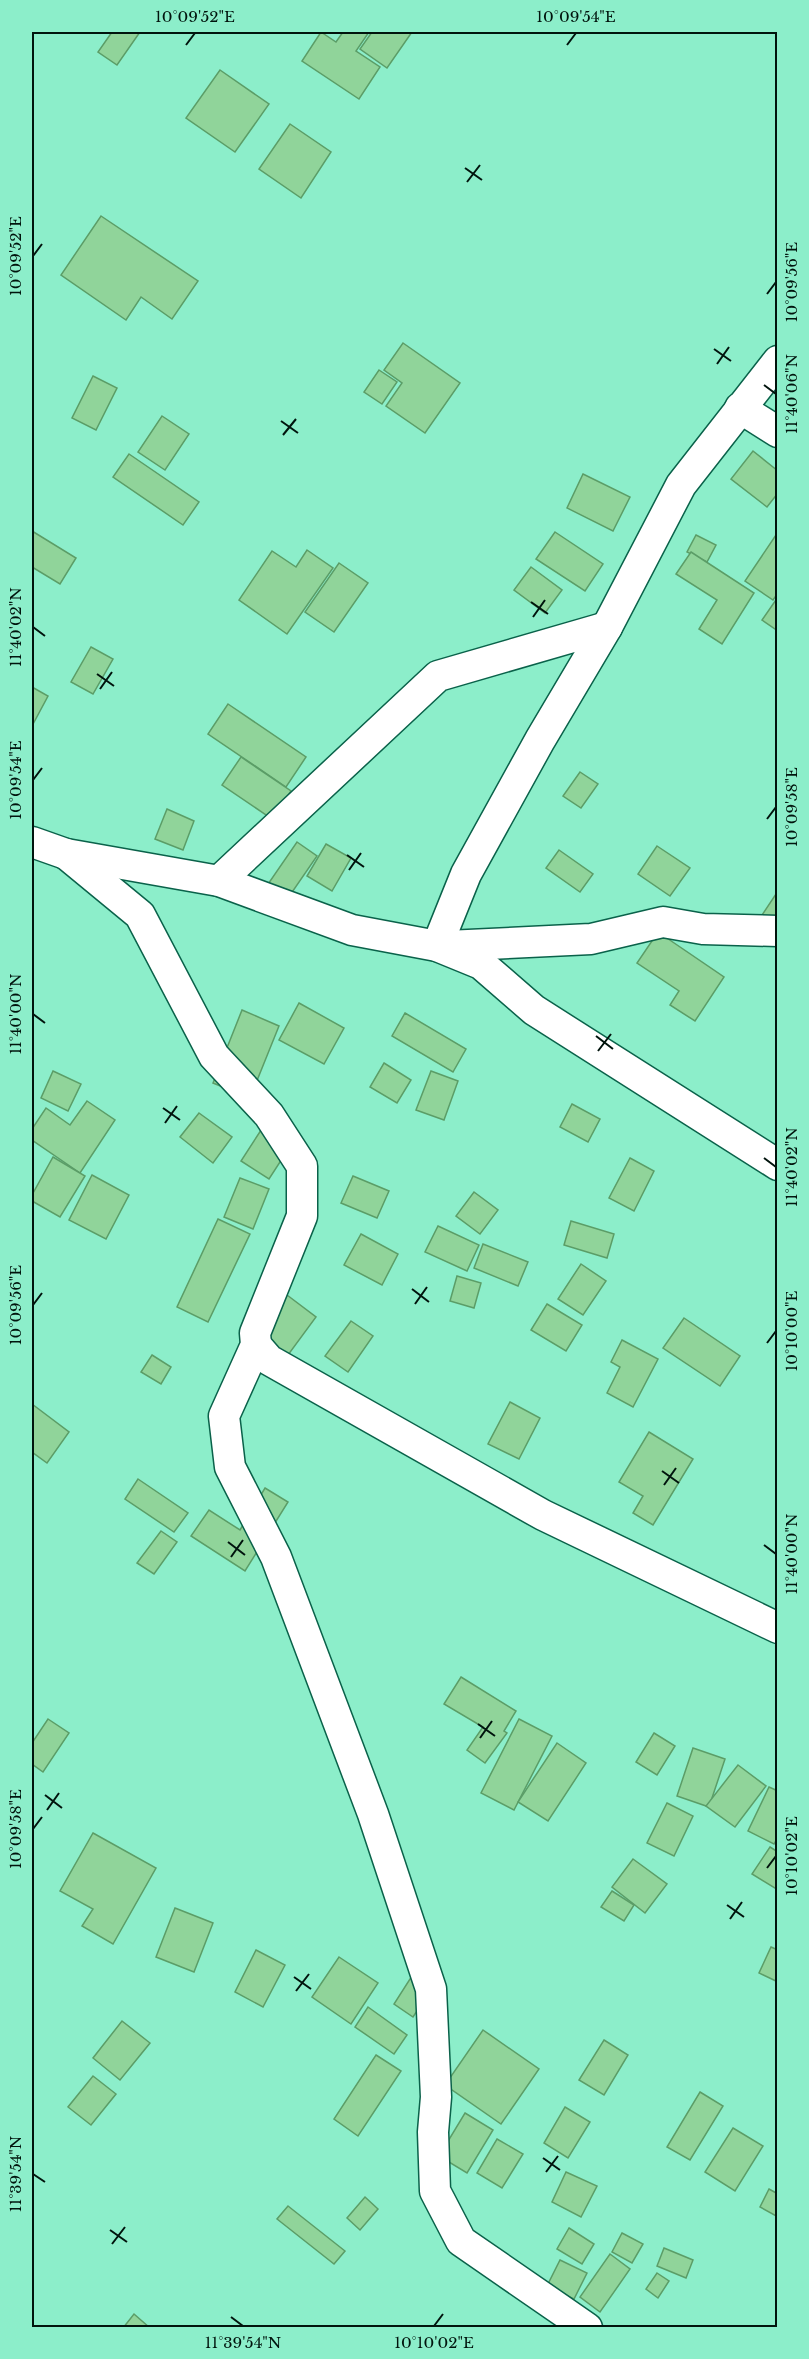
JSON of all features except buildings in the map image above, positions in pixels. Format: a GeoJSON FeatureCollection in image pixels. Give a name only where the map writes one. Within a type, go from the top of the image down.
{"type":"FeatureCollection","features":[{"type":"Feature","properties":{"kind":"street"},"geometry":{"type":"LineString","coordinates":[[437,946],[466,874],[540,740],[607,627],[681,485],[777,361]]}},
{"type":"Feature","properties":{"kind":"street"},"geometry":{"type":"LineString","coordinates":[[740,408],[777,432]]}},
{"type":"Feature","properties":{"kind":"street"},"geometry":{"type":"LineString","coordinates":[[219,881],[438,676],[607,627]]}},
{"type":"Feature","properties":{"kind":"street"},"geometry":{"type":"LineString","coordinates":[[32,842],[66,854],[219,881],[352,930],[437,946],[482,964],[534,1010],[777,1165]]}},
{"type":"Feature","properties":{"kind":"street"},"geometry":{"type":"LineString","coordinates":[[66,854],[140,915],[214,1056],[269,1115],[302,1166],[302,1216],[255,1333],[256,1345],[224,1416],[230,1467],[280,1568],[373,1814],[431,1989],[436,2097],[433,2132],[435,2191],[461,2241],[587,2328]]}},
{"type":"Feature","properties":{"kind":"street"},"geometry":{"type":"LineString","coordinates":[[437,946],[591,939],[663,922],[703,929],[777,931]]}},
{"type":"Feature","properties":{"kind":"street"},"geometry":{"type":"LineString","coordinates":[[256,1345],[269,1360],[543,1515],[777,1628]]}}]}
